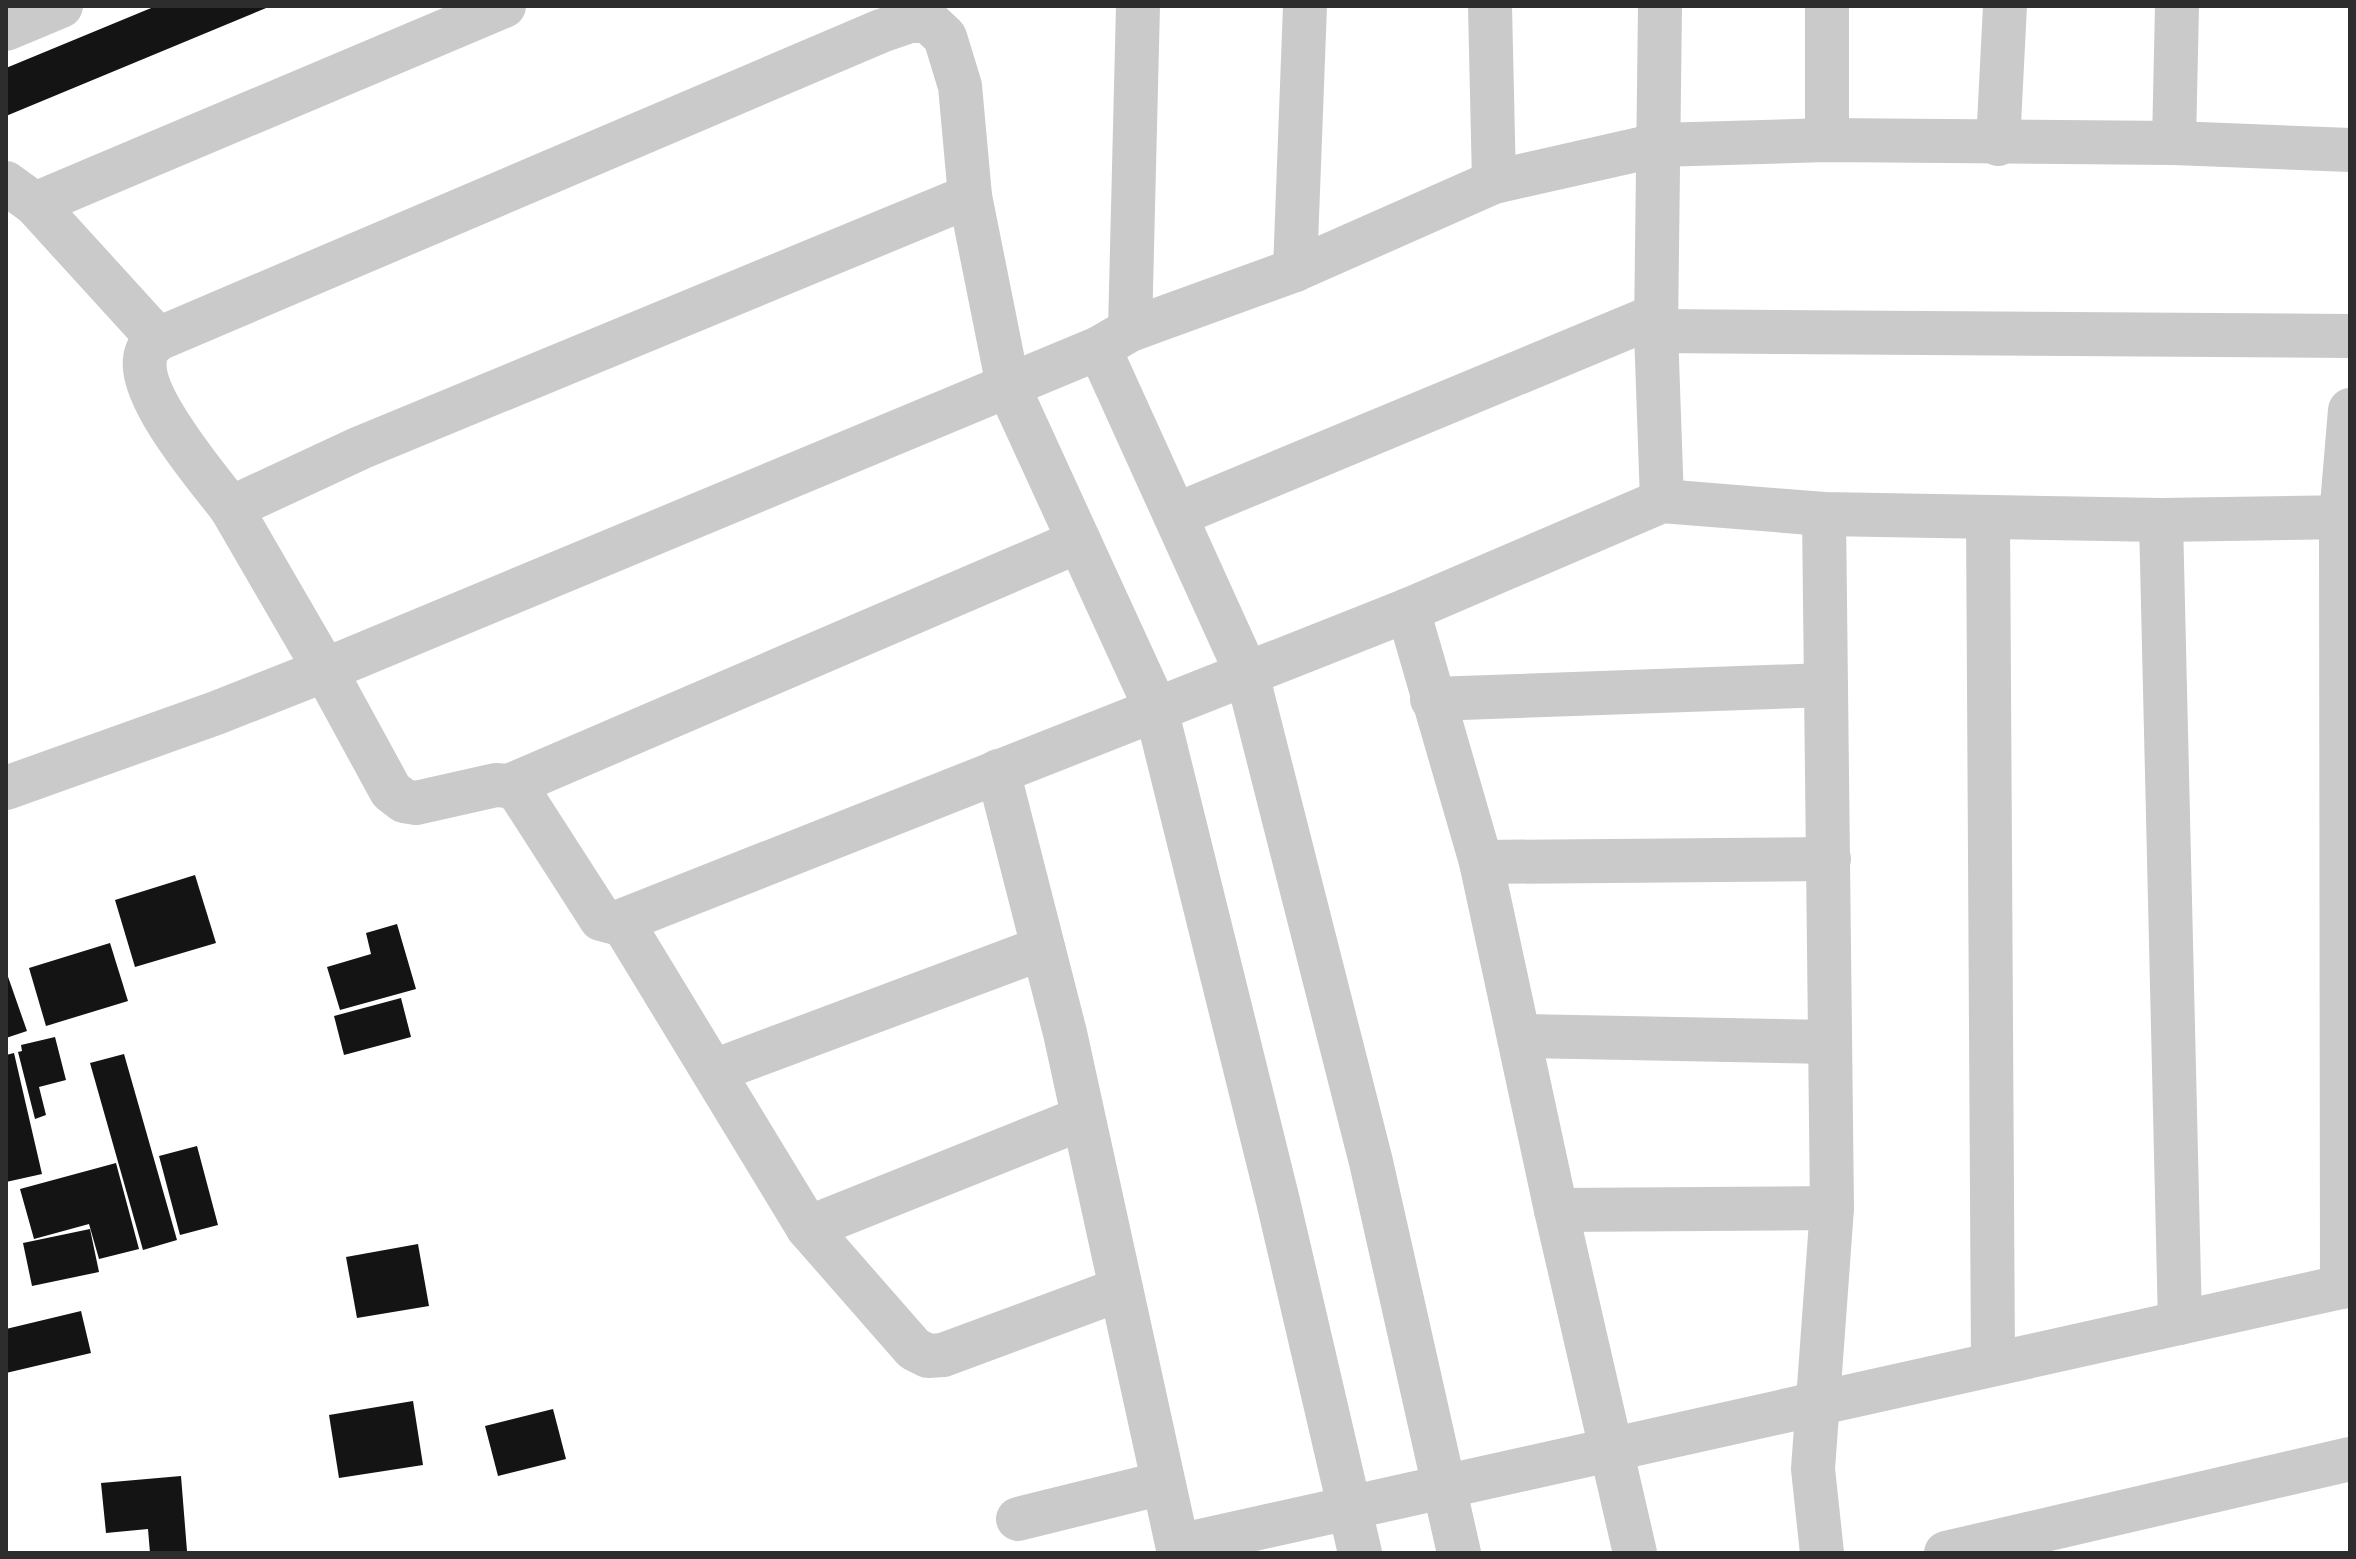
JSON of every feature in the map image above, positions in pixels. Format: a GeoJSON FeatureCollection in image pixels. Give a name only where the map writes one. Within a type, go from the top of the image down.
{"type":"FeatureCollection","features":[{"type":"Feature","properties":{"kind":"street"},"geometry":{"type":"LineString","coordinates":[[6,29],[61,6]]}},
{"type":"Feature","properties":{"kind":"street"},"geometry":{"type":"LineString","coordinates":[[158,339],[20,194],[504,6]]}},
{"type":"Feature","properties":{"kind":"street"},"geometry":{"type":"LineString","coordinates":[[1138,6],[1105,344],[1241,676],[1371,1162],[1441,1488],[1459,1553]]}},
{"type":"Feature","properties":{"kind":"street"},"geometry":{"type":"LineString","coordinates":[[1295,270],[1305,6]]}},
{"type":"Feature","properties":{"kind":"street"},"geometry":{"type":"LineString","coordinates":[[1490,6],[1494,182]]}},
{"type":"Feature","properties":{"kind":"street"},"geometry":{"type":"LineString","coordinates":[[1660,6],[1657,323],[1662,501]]}},
{"type":"Feature","properties":{"kind":"street"},"geometry":{"type":"LineString","coordinates":[[1827,6],[1827,140]]}},
{"type":"Feature","properties":{"kind":"street"},"geometry":{"type":"LineString","coordinates":[[1998,144],[2005,6]]}},
{"type":"Feature","properties":{"kind":"street"},"geometry":{"type":"LineString","coordinates":[[2174,143],[2177,6]]}},
{"type":"Feature","properties":{"kind":"street"},"geometry":{"type":"LineString","coordinates":[[1079,541],[509,786],[496,785],[416,803],[404,801],[391,791],[231,508],[193,459],[152,393],[144,362],[149,347],[158,339],[881,31],[930,13],[945,37],[960,86],[970,196],[1014,383],[1079,541],[1161,707],[1278,1201],[1356,1507],[1360,1553]]}},
{"type":"Feature","properties":{"kind":"street"},"geometry":{"type":"LineString","coordinates":[[6,788],[216,713],[325,670],[1105,344],[1295,270],[1494,182],[1658,145],[1827,140],[1998,144],[2174,143],[2350,150]]}},
{"type":"Feature","properties":{"kind":"street"},"geometry":{"type":"LineString","coordinates":[[231,508],[360,448],[970,196]]}},
{"type":"Feature","properties":{"kind":"street"},"geometry":{"type":"LineString","coordinates":[[1176,515],[1657,323],[2350,336]]}},
{"type":"Feature","properties":{"kind":"street"},"geometry":{"type":"LineString","coordinates":[[998,771],[1083,1118],[1178,1550],[1356,1507],[2346,1286],[2346,517],[2350,410]]}},
{"type":"Feature","properties":{"kind":"street"},"geometry":{"type":"LineString","coordinates":[[509,786],[520,793],[601,919],[609,923],[622,922],[1408,610],[1662,501],[1824,514],[2161,520],[2346,517]]}},
{"type":"Feature","properties":{"kind":"street"},"geometry":{"type":"LineString","coordinates":[[1822,1553],[1813,1469],[1832,1208],[1824,514]]}},
{"type":"Feature","properties":{"kind":"street"},"geometry":{"type":"LineString","coordinates":[[1988,517],[1993,1364]]}},
{"type":"Feature","properties":{"kind":"street"},"geometry":{"type":"LineString","coordinates":[[2161,520],[2180,1323]]}},
{"type":"Feature","properties":{"kind":"street"},"geometry":{"type":"LineString","coordinates":[[1408,610],[1481,862],[1556,1210],[1635,1553]]}},
{"type":"Feature","properties":{"kind":"street"},"geometry":{"type":"LineString","coordinates":[[1432,699],[1826,685]]}},
{"type":"Feature","properties":{"kind":"street"},"geometry":{"type":"LineString","coordinates":[[1481,862],[1829,859]]}},
{"type":"Feature","properties":{"kind":"street"},"geometry":{"type":"LineString","coordinates":[[622,922],[808,1228],[914,1349],[928,1356],[943,1355],[1121,1289]]}},
{"type":"Feature","properties":{"kind":"street"},"geometry":{"type":"LineString","coordinates":[[714,1071],[1043,948]]}},
{"type":"Feature","properties":{"kind":"street"},"geometry":{"type":"LineString","coordinates":[[1519,1036],[1830,1042]]}},
{"type":"Feature","properties":{"kind":"street"},"geometry":{"type":"LineString","coordinates":[[808,1228],[1083,1118]]}},
{"type":"Feature","properties":{"kind":"street"},"geometry":{"type":"LineString","coordinates":[[1556,1210],[1832,1208]]}},
{"type":"Feature","properties":{"kind":"street"},"geometry":{"type":"LineString","coordinates":[[1946,1553],[2350,1459]]}},
{"type":"Feature","properties":{"kind":"street"},"geometry":{"type":"LineString","coordinates":[[1018,1519],[1163,1483]]}},
{"type":"Feature","properties":{"kind":"building"},"geometry":{"type":"Polygon","coordinates":[[[156,6],[271,6],[6,116],[6,68],[156,6]]]}},
{"type":"Feature","properties":{"kind":"building"},"geometry":{"type":"Polygon","coordinates":[[[195,875],[216,943],[135,967],[115,900],[195,875]]]}},
{"type":"Feature","properties":{"kind":"building"},"geometry":{"type":"Polygon","coordinates":[[[397,924],[416,989],[340,1010],[327,967],[371,954],[366,933],[397,924]]]}},
{"type":"Feature","properties":{"kind":"building"},"geometry":{"type":"Polygon","coordinates":[[[110,943],[128,1001],[46,1026],[29,968],[110,943]]]}},
{"type":"Feature","properties":{"kind":"building"},"geometry":{"type":"Polygon","coordinates":[[[6,971],[27,1031],[6,1038],[6,971]]]}},
{"type":"Feature","properties":{"kind":"building"},"geometry":{"type":"Polygon","coordinates":[[[401,998],[411,1037],[344,1055],[334,1016],[401,998]]]}},
{"type":"Feature","properties":{"kind":"building"},"geometry":{"type":"Polygon","coordinates":[[[55,1037],[66,1080],[39,1087],[46,1115],[35,1119],[18,1052],[22,1051],[21,1045],[55,1037]]]}},
{"type":"Feature","properties":{"kind":"building"},"geometry":{"type":"Polygon","coordinates":[[[14,1053],[42,1174],[6,1182],[6,1055],[14,1053]]]}},
{"type":"Feature","properties":{"kind":"building"},"geometry":{"type":"Polygon","coordinates":[[[124,1054],[177,1240],[143,1250],[90,1063],[124,1054]]]}},
{"type":"Feature","properties":{"kind":"building"},"geometry":{"type":"Polygon","coordinates":[[[197,1146],[218,1225],[180,1235],[159,1156],[197,1146]]]}},
{"type":"Feature","properties":{"kind":"building"},"geometry":{"type":"Polygon","coordinates":[[[116,1163],[139,1249],[99,1259],[89,1224],[34,1239],[20,1189],[116,1163]]]}},
{"type":"Feature","properties":{"kind":"building"},"geometry":{"type":"Polygon","coordinates":[[[90,1229],[99,1272],[32,1286],[23,1243],[90,1229]]]}},
{"type":"Feature","properties":{"kind":"building"},"geometry":{"type":"Polygon","coordinates":[[[418,1244],[429,1306],[357,1318],[346,1257],[418,1244]]]}},
{"type":"Feature","properties":{"kind":"building"},"geometry":{"type":"Polygon","coordinates":[[[81,1311],[91,1353],[6,1373],[6,1329],[81,1311]]]}},
{"type":"Feature","properties":{"kind":"building"},"geometry":{"type":"Polygon","coordinates":[[[413,1401],[423,1465],[339,1478],[329,1415],[413,1401]]]}},
{"type":"Feature","properties":{"kind":"building"},"geometry":{"type":"Polygon","coordinates":[[[553,1409],[566,1459],[498,1476],[485,1426],[553,1409]]]}},
{"type":"Feature","properties":{"kind":"building"},"geometry":{"type":"Polygon","coordinates":[[[181,1476],[187,1551],[150,1553],[148,1529],[106,1533],[101,1483],[181,1476]]]}}]}
